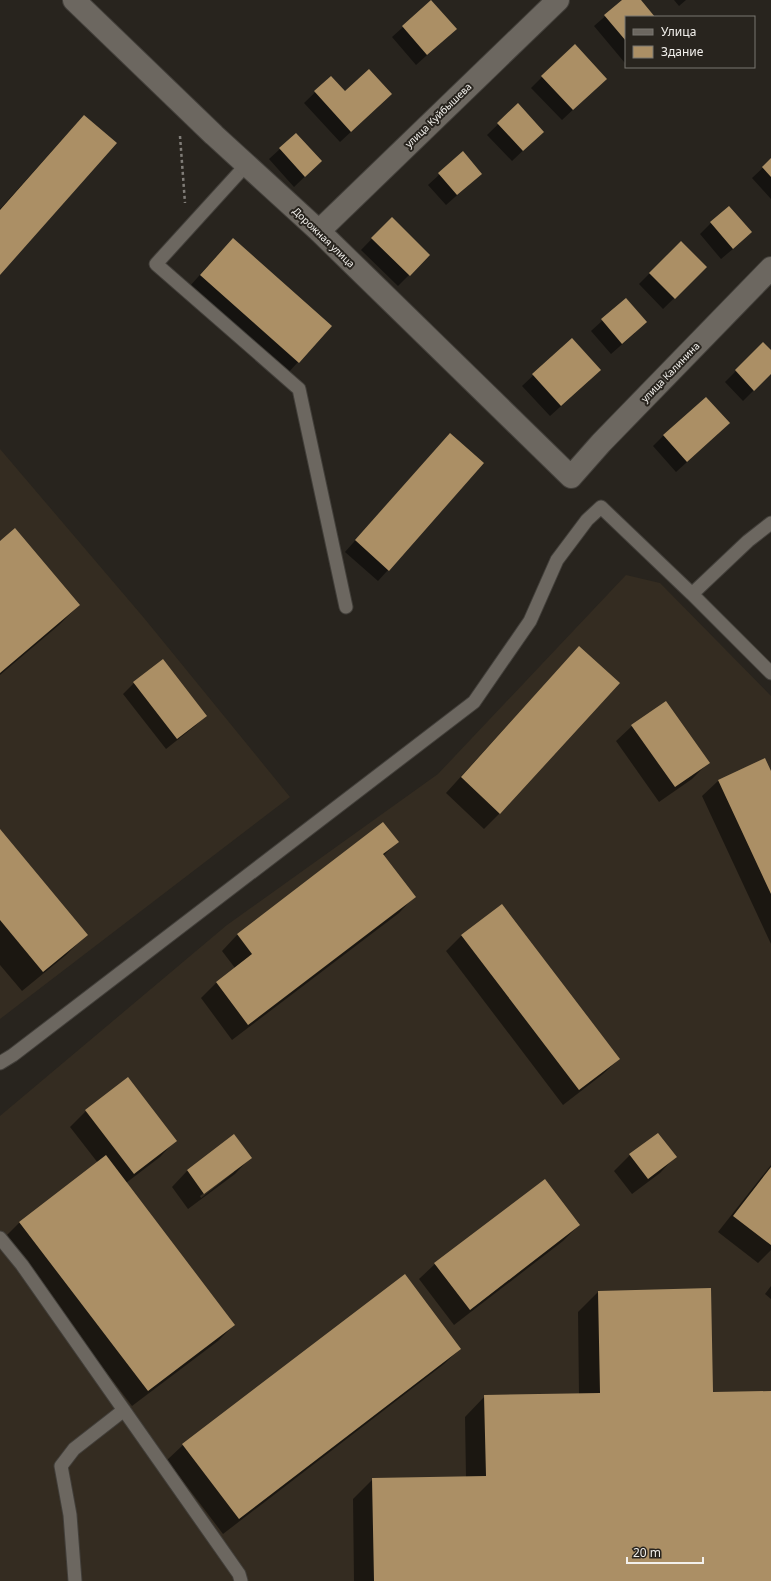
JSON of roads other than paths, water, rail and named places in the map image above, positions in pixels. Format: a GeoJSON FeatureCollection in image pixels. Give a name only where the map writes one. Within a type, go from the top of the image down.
{"type":"FeatureCollection","features":[{"type":"Feature","properties":{"kind":"street","name":"Дорожная улица"},"geometry":{"type":"LineString","coordinates":[[74,0],[318,231],[572,478]]}},
{"type":"Feature","properties":{"kind":"street","name":"улица Куйбышева"},"geometry":{"type":"LineString","coordinates":[[318,231],[558,0]]}},
{"type":"Feature","properties":{"kind":"street","name":"улица Калинина"},"geometry":{"type":"LineString","coordinates":[[572,478],[607,437],[771,268]]}},
{"type":"Feature","properties":{"kind":"lane"},"geometry":{"type":"LineString","coordinates":[[247,164],[156,264],[299,389],[346,607]]}},
{"type":"Feature","properties":{"kind":"lane"},"geometry":{"type":"LineString","coordinates":[[0,1063],[474,702],[530,621],[557,560],[587,520],[601,507],[692,594],[771,674]]}},
{"type":"Feature","properties":{"kind":"lane"},"geometry":{"type":"LineString","coordinates":[[692,594],[748,541],[771,523]]}},
{"type":"Feature","properties":{"kind":"lane"},"geometry":{"type":"LineString","coordinates":[[0,1238],[22,1265],[124,1410],[237,1579]]}},
{"type":"Feature","properties":{"kind":"lane"},"geometry":{"type":"LineString","coordinates":[[75,1581],[70,1515],[61,1466],[74,1449],[124,1410]]}}]}
